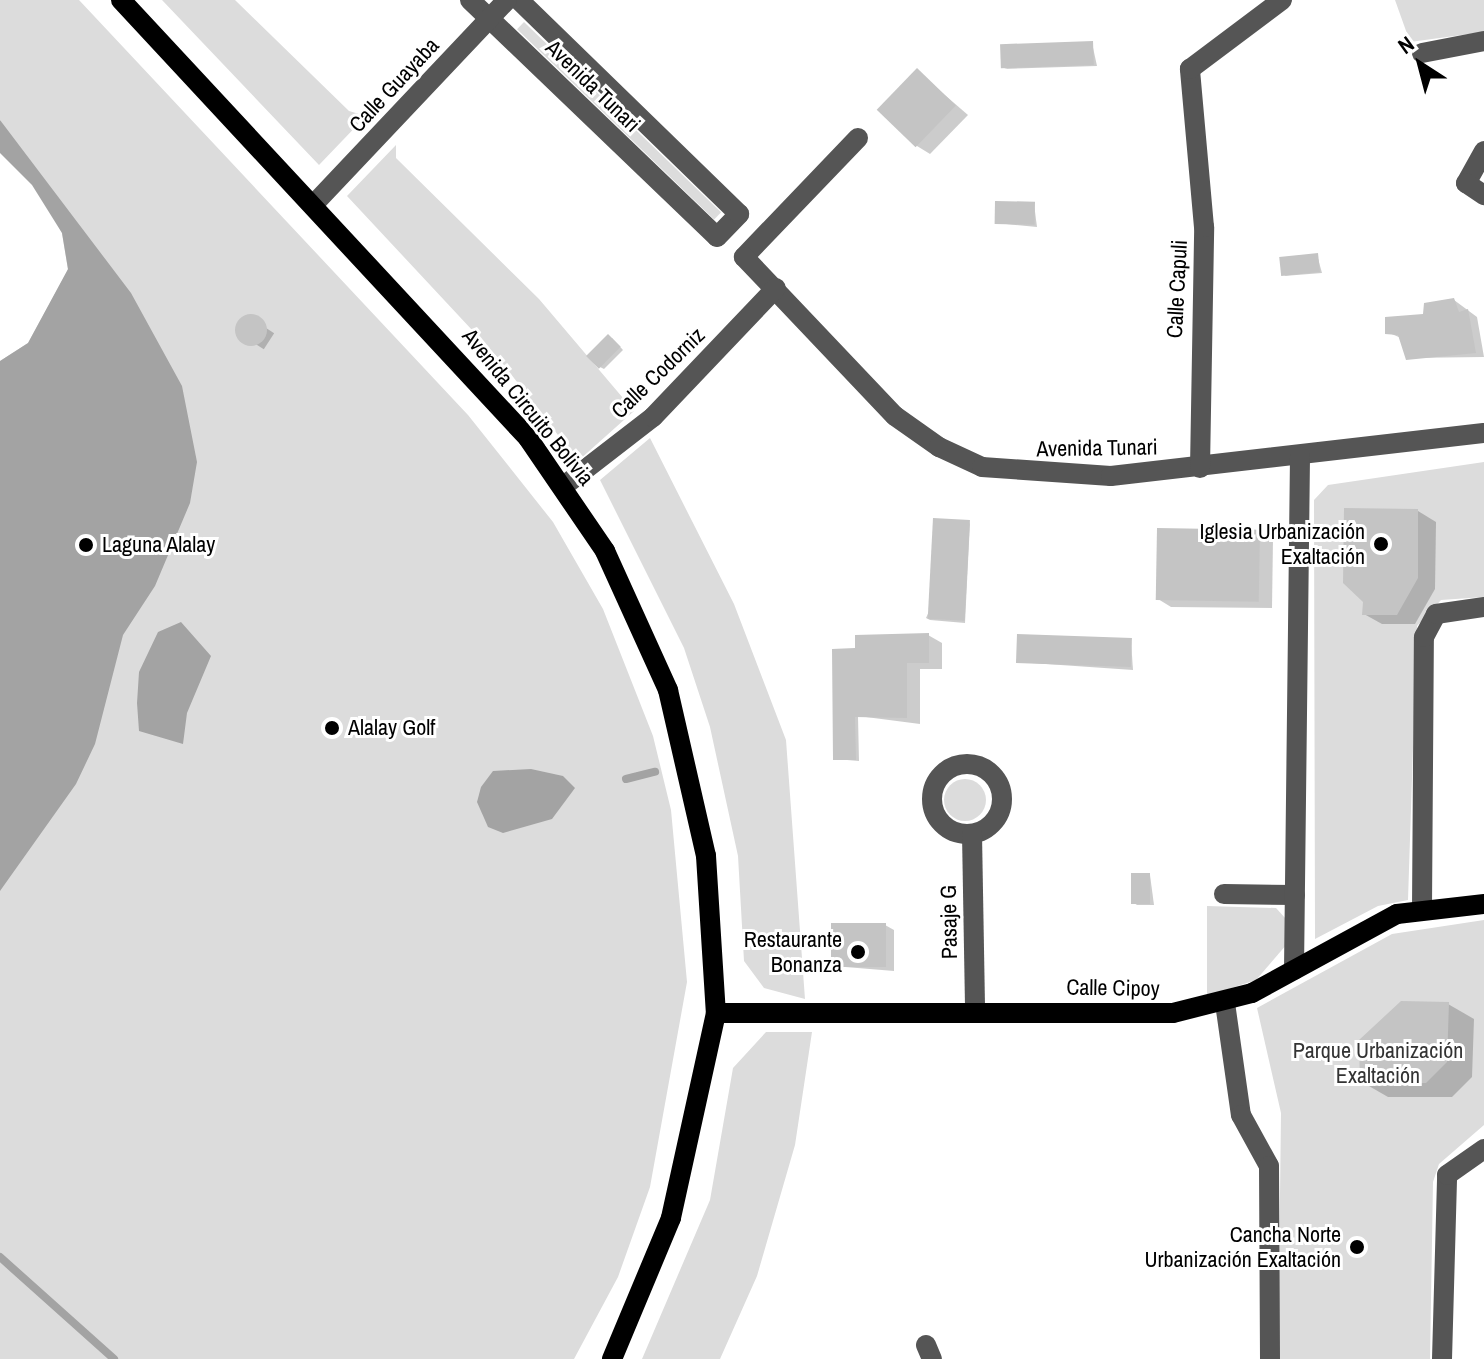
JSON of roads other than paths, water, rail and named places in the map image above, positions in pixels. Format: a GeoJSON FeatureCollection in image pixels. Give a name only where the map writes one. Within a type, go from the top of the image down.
{"type":"FeatureCollection","features":[{"type":"Feature","properties":{"kind":"main road","name":"Avenida Circuito Bolivia"},"geometry":{"type":"LineString","coordinates":[[121,0],[487,387],[565,485],[641,618],[668,690],[706,856],[716,1013],[671,1218],[612,1359]]}},
{"type":"Feature","properties":{"kind":"main road","name":"Calle Cipoy"},"geometry":{"type":"LineString","coordinates":[[716,1013],[975,1009],[1173,1013],[1225,1003],[1294,970],[1381,920],[1422,908],[1484,904]]}},
{"type":"Feature","properties":{"kind":"street","name":"Avenida Tunari"},"geometry":{"type":"LineString","coordinates":[[470,0],[717,237],[739,214],[519,0]]}},
{"type":"Feature","properties":{"kind":"street","name":"Calle Guayaba"},"geometry":{"type":"LineString","coordinates":[[315,203],[507,0]]}},
{"type":"Feature","properties":{"kind":"street","name":"Calle Capuli"},"geometry":{"type":"LineString","coordinates":[[1200,468],[1204,227],[1190,69],[1282,0]]}},
{"type":"Feature","properties":{"kind":"street"},"geometry":{"type":"LineString","coordinates":[[1422,53],[1484,41]]}},
{"type":"Feature","properties":{"kind":"street","name":"Avenida Tunari"},"geometry":{"type":"LineString","coordinates":[[858,138],[744,257],[895,416],[982,467],[1096,476],[1300,457],[1484,433]]}},
{"type":"Feature","properties":{"kind":"street"},"geometry":{"type":"LineString","coordinates":[[1484,151],[1466,183],[1484,195]]}},
{"type":"Feature","properties":{"kind":"street","name":"Calle Codorniz"},"geometry":{"type":"LineString","coordinates":[[565,485],[653,417],[776,288]]}},
{"type":"Feature","properties":{"kind":"street"},"geometry":{"type":"LineString","coordinates":[[1294,970],[1300,457]]}},
{"type":"Feature","properties":{"kind":"street"},"geometry":{"type":"LineString","coordinates":[[1422,908],[1424,637],[1436,614],[1484,607]]}},
{"type":"Feature","properties":{"kind":"street","name":"Pasaje G"},"geometry":{"type":"LineString","coordinates":[[972,834],[975,1009]]}},
{"type":"Feature","properties":{"kind":"street"},"geometry":{"type":"LineString","coordinates":[[1224,894],[1295,895]]}},
{"type":"Feature","properties":{"kind":"street"},"geometry":{"type":"LineString","coordinates":[[1225,1003],[1241,1115],[1269,1166],[1270,1359]]}},
{"type":"Feature","properties":{"kind":"street"},"geometry":{"type":"LineString","coordinates":[[1442,1359],[1447,1175],[1484,1149]]}},
{"type":"Feature","properties":{"kind":"waterway"},"geometry":{"type":"LineString","coordinates":[[626,779],[655,772]]}},
{"type":"Feature","properties":{"kind":"waterway"},"geometry":{"type":"LineString","coordinates":[[0,1257],[114,1359]]}},
{"type":"Feature","properties":{"kind":"place","name":"Iglesia Urbanización Exaltación"},"geometry":{"type":"Point","coordinates":[1381,544]}},
{"type":"Feature","properties":{"kind":"place","name":"Laguna Alalay"},"geometry":{"type":"Point","coordinates":[86,545]}},
{"type":"Feature","properties":{"kind":"place","name":"Alalay Golf"},"geometry":{"type":"Point","coordinates":[332,728]}},
{"type":"Feature","properties":{"kind":"place","name":"Restaurante Bonanza"},"geometry":{"type":"Point","coordinates":[858,952]}},
{"type":"Feature","properties":{"kind":"place","name":"Cancha Norte Urbanización Exaltación"},"geometry":{"type":"Point","coordinates":[1357,1247]}},
{"type":"Feature","properties":{"kind":"park label","name":"Parque Urbanización Exaltación"},"geometry":{"type":"Point","coordinates":[1378,1062]}}]}
